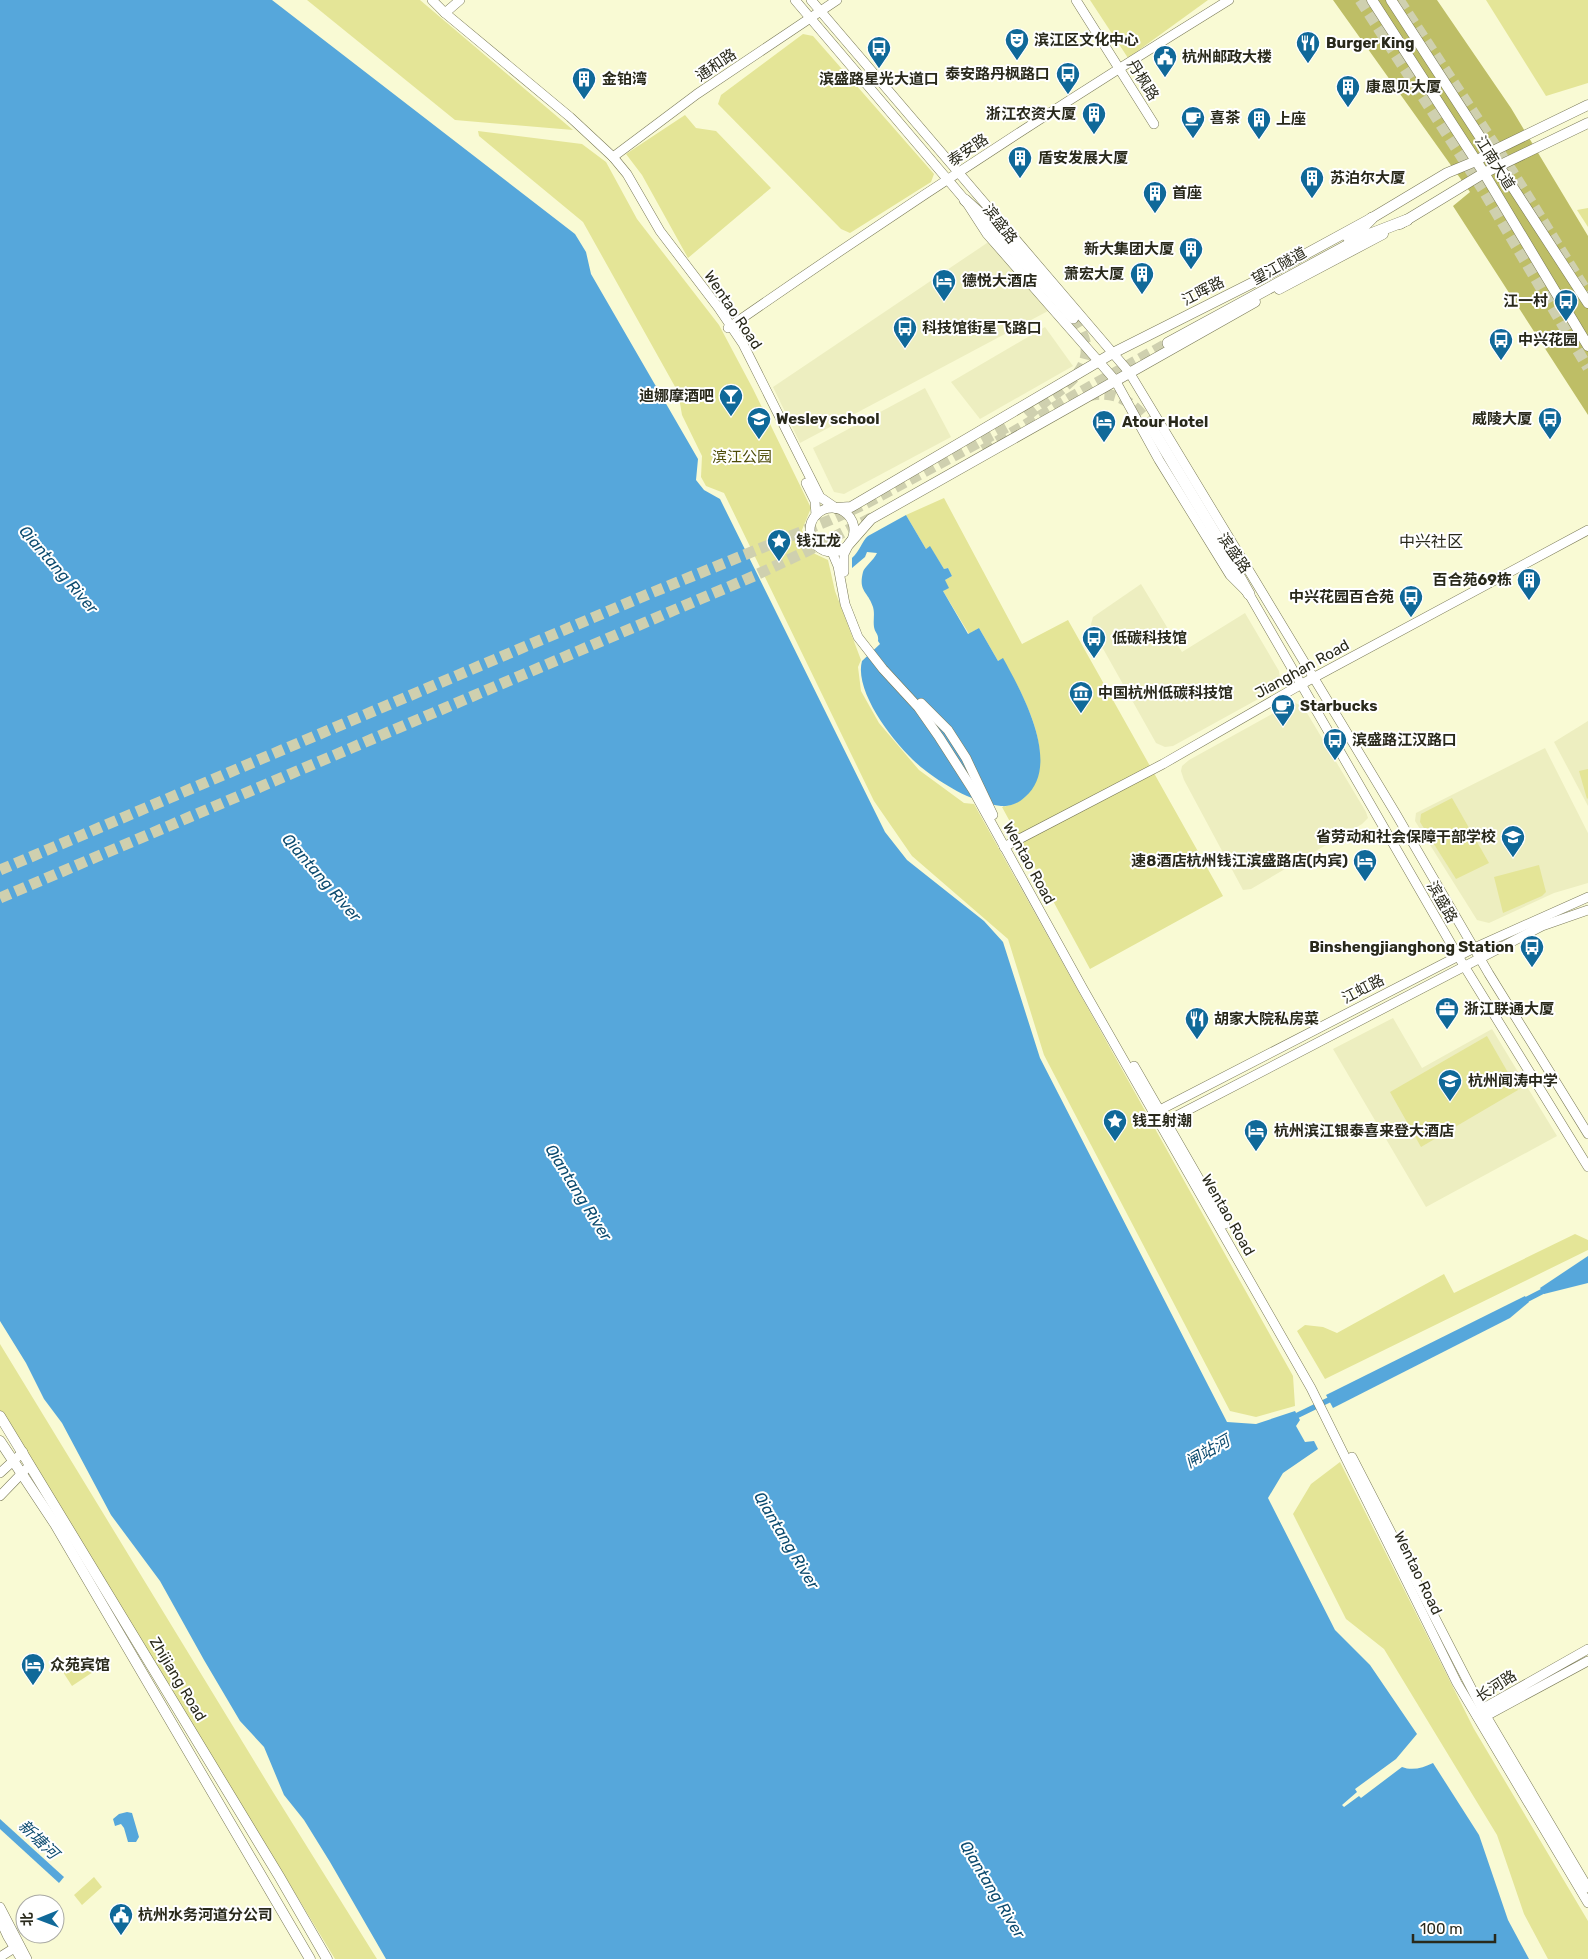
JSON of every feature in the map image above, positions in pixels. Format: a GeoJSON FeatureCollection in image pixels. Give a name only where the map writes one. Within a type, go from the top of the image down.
{"type":"FeatureCollection","features":[{"type":"Feature","properties":{"kind":"highway"},"geometry":{"type":"LineString","coordinates":[[965,200],[988,220],[1073,318]]}},
{"type":"Feature","properties":{"kind":"highway","name":"望江隧道"},"geometry":{"type":"LineString","coordinates":[[1372,218],[1360,230],[1166,340],[1363,237],[1407,220]]}},
{"type":"Feature","properties":{"kind":"highway"},"geometry":{"type":"LineString","coordinates":[[1150,424],[1249,594]]}},
{"type":"Feature","properties":{"kind":"main road"},"geometry":{"type":"LineString","coordinates":[[445,13],[460,0]]}},
{"type":"Feature","properties":{"kind":"main road","name":"滨盛路"},"geometry":{"type":"LineString","coordinates":[[795,0],[949,180],[965,200],[987,234],[1115,380],[1216,553],[1230,575],[1249,594],[1464,967],[1586,1164]]}},
{"type":"Feature","properties":{"kind":"main road","name":"滨盛路"},"geometry":{"type":"LineString","coordinates":[[812,0],[1129,372],[1314,678],[1480,959],[1588,1134]]}},
{"type":"Feature","properties":{"kind":"main road","name":"通和路"},"geometry":{"type":"LineString","coordinates":[[613,157],[697,94],[837,0]]}},
{"type":"Feature","properties":{"kind":"main road","name":"丹枫路"},"geometry":{"type":"LineString","coordinates":[[1076,0],[1154,124]]}},
{"type":"Feature","properties":{"kind":"main road","name":"泰安路"},"geometry":{"type":"LineString","coordinates":[[729,328],[843,248],[1119,68],[1230,0]]}},
{"type":"Feature","properties":{"kind":"main road","name":"江南大道"},"geometry":{"type":"LineString","coordinates":[[1372,0],[1484,173],[1588,346]]}},
{"type":"Feature","properties":{"kind":"main road"},"geometry":{"type":"LineString","coordinates":[[1391,0],[1588,303]]}},
{"type":"Feature","properties":{"kind":"main road","name":"Wentao Road"},"geometry":{"type":"LineString","coordinates":[[437,1],[445,13],[570,117],[613,157],[664,247],[743,344],[820,497],[836,508]]}},
{"type":"Feature","properties":{"kind":"main road","name":"江晖路"},"geometry":{"type":"LineString","coordinates":[[836,508],[851,507],[1113,353],[1260,279],[1372,218],[1447,173],[1476,161],[1490,152],[1588,105]]}},
{"type":"Feature","properties":{"kind":"main road"},"geometry":{"type":"LineString","coordinates":[[849,544],[853,537],[853,524],[845,513],[836,508],[821,511],[816,515],[810,528],[813,543],[818,548],[832,552],[844,548],[849,544],[871,519],[1129,372],[1407,220],[1484,173],[1588,123]]}},
{"type":"Feature","properties":{"kind":"main road","name":"Wentao Road"},"geometry":{"type":"LineString","coordinates":[[729,328],[808,487],[814,501],[816,515]]}},
{"type":"Feature","properties":{"kind":"main road","name":"Jianghan Road"},"geometry":{"type":"LineString","coordinates":[[1006,846],[1163,764],[1300,685],[1588,530]]}},
{"type":"Feature","properties":{"kind":"main road","name":"Wentao Road"},"geometry":{"type":"LineString","coordinates":[[849,544],[844,554],[843,563],[847,594],[866,642]]}},
{"type":"Feature","properties":{"kind":"main road","name":"Wentao Road"},"geometry":{"type":"LineString","coordinates":[[832,552],[838,566],[842,591],[850,619],[883,669],[924,715],[985,806],[1163,1123],[1314,1386],[1481,1714],[1588,1903]]}},
{"type":"Feature","properties":{"kind":"main road","name":"江虹路"},"geometry":{"type":"LineString","coordinates":[[1157,1111],[1474,948],[1588,897]]}},
{"type":"Feature","properties":{"kind":"main road","name":"江虹路"},"geometry":{"type":"LineString","coordinates":[[1163,1123],[1542,926],[1588,910]]}},
{"type":"Feature","properties":{"kind":"main road","name":"Zhijiang Road"},"geometry":{"type":"LineString","coordinates":[[0,1416],[279,1876],[327,1959]]}},
{"type":"Feature","properties":{"kind":"main road","name":"Zhijiang Road"},"geometry":{"type":"LineString","coordinates":[[0,1441],[55,1524],[310,1959]]}},
{"type":"Feature","properties":{"kind":"main road"},"geometry":{"type":"LineString","coordinates":[[0,1473],[23,1452]]}},
{"type":"Feature","properties":{"kind":"main road"},"geometry":{"type":"LineString","coordinates":[[0,1496],[31,1465]]}},
{"type":"Feature","properties":{"kind":"main road","name":"长河路"},"geometry":{"type":"LineString","coordinates":[[1481,1714],[1588,1649]]}},
{"type":"Feature","properties":{"kind":"main road","name":"长河路"},"geometry":{"type":"LineString","coordinates":[[1481,1714],[1588,1661]]}},
{"type":"Feature","properties":{"kind":"main road","name":"Wentao Road"},"geometry":{"type":"LineString","coordinates":[[1481,1714],[1588,1888]]}},
{"type":"Feature","properties":{"kind":"main road"},"geometry":{"type":"LineString","coordinates":[[0,1907],[8,1938]]}},
{"type":"Feature","properties":{"kind":"main road"},"geometry":{"type":"LineString","coordinates":[[0,1920],[8,1938],[18,1946],[27,1959]]}},
{"type":"Feature","properties":{"kind":"main road"},"geometry":{"type":"LineString","coordinates":[[0,1957],[18,1946]]}},
{"type":"Feature","properties":{"kind":"main road"},"geometry":{"type":"LineString","coordinates":[[18,1946],[21,1959]]}},
{"type":"Feature","properties":{"kind":"shaded area"},"geometry":{"type":"Polygon","coordinates":[[[1333,0],[1437,0],[1511,108],[1588,236],[1588,415],[1453,206],[1470,192],[1333,0]]]}},
{"type":"Feature","properties":{"kind":"shaded area"},"geometry":{"type":"Polygon","coordinates":[[[990,241],[1048,311],[800,443],[773,387],[990,241]]]}},
{"type":"Feature","properties":{"kind":"shaded area"},"geometry":{"type":"Polygon","coordinates":[[[1045,327],[1073,366],[980,419],[951,382],[1045,327]]]}},
{"type":"Feature","properties":{"kind":"shaded area"},"geometry":{"type":"Polygon","coordinates":[[[925,388],[951,437],[844,494],[834,492],[813,448],[925,388]]]}},
{"type":"Feature","properties":{"kind":"shaded area"},"geometry":{"type":"Polygon","coordinates":[[[1141,584],[1182,652],[1245,613],[1279,671],[1280,679],[1277,685],[1271,692],[1173,746],[1165,747],[1156,743],[1092,629],[1091,624],[1093,617],[1141,584]]]}},
{"type":"Feature","properties":{"kind":"shaded area"},"geometry":{"type":"Polygon","coordinates":[[[1295,703],[1303,706],[1368,818],[1362,824],[1251,889],[1243,890],[1184,780],[1181,771],[1182,766],[1189,760],[1295,703]]]}},
{"type":"Feature","properties":{"kind":"shaded area"},"geometry":{"type":"Polygon","coordinates":[[[1588,721],[1588,806],[1554,742],[1588,721]]]}},
{"type":"Feature","properties":{"kind":"shaded area","name":"省劳动和社会保障干部学校"},"geometry":{"type":"Polygon","coordinates":[[[1545,748],[1588,833],[1588,883],[1554,893],[1489,923],[1477,920],[1415,821],[1416,813],[1545,748]]]}},
{"type":"Feature","properties":{"kind":"shaded area","name":"杭州闻涛中学"},"geometry":{"type":"Polygon","coordinates":[[[1393,1018],[1422,1068],[1492,1029],[1557,1136],[1426,1207],[1333,1049],[1393,1018]]]}},
{"type":"Feature","properties":{"kind":"green space"},"geometry":{"type":"Polygon","coordinates":[[[307,0],[420,0],[573,130],[455,120],[307,0]]]}},
{"type":"Feature","properties":{"kind":"green space"},"geometry":{"type":"Polygon","coordinates":[[[1090,0],[1208,0],[1128,58],[1090,0]]]}},
{"type":"Feature","properties":{"kind":"green space"},"geometry":{"type":"Polygon","coordinates":[[[1486,0],[1588,0],[1588,83],[1546,96],[1486,0]]]}},
{"type":"Feature","properties":{"kind":"green space"},"geometry":{"type":"Polygon","coordinates":[[[803,34],[813,36],[934,174],[931,182],[850,233],[841,229],[718,104],[721,95],[803,34]]]}},
{"type":"Feature","properties":{"kind":"green space"},"geometry":{"type":"Polygon","coordinates":[[[685,115],[696,128],[716,131],[771,188],[688,258],[642,175],[626,154],[685,115]]]}},
{"type":"Feature","properties":{"kind":"green space","name":"滨江公园"},"geometry":{"type":"Polygon","coordinates":[[[478,131],[582,144],[606,162],[637,219],[719,325],[753,389],[811,508],[802,530],[811,552],[828,560],[835,591],[861,660],[858,667],[861,691],[879,723],[919,770],[964,803],[974,804],[1293,1376],[1295,1406],[1256,1417],[1230,1411],[1044,1055],[1008,939],[912,856],[874,801],[724,493],[706,486],[701,477],[702,456],[682,415],[678,392],[583,222],[479,136],[478,131]]]}},
{"type":"Feature","properties":{"kind":"green space"},"geometry":{"type":"Polygon","coordinates":[[[1588,208],[1588,227],[1577,210],[1588,208]]]}},
{"type":"Feature","properties":{"kind":"green space"},"geometry":{"type":"Polygon","coordinates":[[[944,498],[1022,644],[1068,620],[1223,896],[1090,969],[1002,807],[1013,804],[1025,797],[1034,784],[1039,769],[1040,753],[1037,736],[1026,703],[1003,659],[998,661],[979,628],[969,634],[943,591],[945,580],[952,576],[948,568],[944,569],[930,547],[926,549],[906,515],[944,498]]]}},
{"type":"Feature","properties":{"kind":"green space"},"geometry":{"type":"Polygon","coordinates":[[[1588,769],[1588,798],[1587,799],[1579,771],[1588,769]]]}},
{"type":"Feature","properties":{"kind":"green space"},"geometry":{"type":"Polygon","coordinates":[[[1452,798],[1489,863],[1456,879],[1420,822],[1421,814],[1452,798]]]}},
{"type":"Feature","properties":{"kind":"green space"},"geometry":{"type":"Polygon","coordinates":[[[1539,865],[1546,892],[1542,896],[1503,913],[1494,877],[1539,865]]]}},
{"type":"Feature","properties":{"kind":"green space"},"geometry":{"type":"Polygon","coordinates":[[[1487,1036],[1518,1090],[1421,1147],[1390,1092],[1487,1036]]]}},
{"type":"Feature","properties":{"kind":"green space"},"geometry":{"type":"Polygon","coordinates":[[[1575,1234],[1588,1240],[1588,1250],[1325,1379],[1297,1331],[1305,1325],[1323,1327],[1337,1333],[1444,1274],[1454,1293],[1575,1234]]]}},
{"type":"Feature","properties":{"kind":"green space"},"geometry":{"type":"Polygon","coordinates":[[[0,1344],[377,1959],[335,1959],[0,1412],[0,1344]]]}},
{"type":"Feature","properties":{"kind":"green space"},"geometry":{"type":"Polygon","coordinates":[[[1340,1462],[1474,1729],[1588,1921],[1588,1959],[1548,1959],[1524,1914],[1497,1835],[1384,1649],[1346,1619],[1293,1514],[1311,1484],[1340,1462]]]}},
{"type":"Feature","properties":{"kind":"green space"},"geometry":{"type":"Polygon","coordinates":[[[84,1659],[93,1672],[72,1686],[63,1672],[84,1659]]]}},
{"type":"Feature","properties":{"kind":"green space"},"geometry":{"type":"Polygon","coordinates":[[[94,1877],[102,1887],[82,1905],[74,1895],[94,1877]]]}},
{"type":"Feature","properties":{"kind":"water","name":"Qiantang River"},"geometry":{"type":"Polygon","coordinates":[[[0,0],[272,0],[575,234],[586,252],[591,274],[698,459],[696,480],[704,490],[720,499],[885,832],[907,860],[984,921],[1003,942],[1040,1058],[1227,1422],[1256,1424],[1295,1411],[1300,1420],[1296,1426],[1305,1442],[1314,1441],[1318,1449],[1283,1473],[1268,1498],[1335,1630],[1370,1665],[1417,1734],[1396,1759],[1355,1789],[1357,1792],[1342,1805],[1344,1807],[1359,1796],[1361,1798],[1402,1767],[1418,1768],[1433,1763],[1479,1835],[1508,1920],[1529,1959],[386,1959],[304,1820],[284,1795],[264,1747],[240,1721],[160,1581],[111,1515],[62,1423],[44,1399],[26,1363],[0,1321],[0,0]]]}},
{"type":"Feature","properties":{"kind":"water"},"geometry":{"type":"Polygon","coordinates":[[[906,515],[926,549],[930,546],[944,569],[948,568],[952,576],[945,580],[949,588],[943,591],[968,634],[979,628],[998,661],[1003,658],[1028,708],[1035,728],[1040,766],[1036,783],[1025,797],[1014,804],[1001,806],[981,802],[943,783],[926,771],[892,737],[881,722],[865,690],[861,674],[862,661],[880,644],[874,627],[873,607],[863,588],[862,579],[864,570],[877,553],[867,552],[865,557],[852,568],[852,558],[868,536],[906,515]]]}},
{"type":"Feature","properties":{"kind":"water"},"geometry":{"type":"Polygon","coordinates":[[[1588,1256],[1588,1283],[1544,1294],[1540,1288],[1588,1256]]]}},
{"type":"Feature","properties":{"kind":"water"},"geometry":{"type":"Polygon","coordinates":[[[1525,1296],[1529,1302],[1510,1318],[1333,1408],[1326,1395],[1525,1296]]]}},
{"type":"Feature","properties":{"kind":"water"},"geometry":{"type":"Polygon","coordinates":[[[132,1813],[139,1837],[136,1842],[128,1842],[121,1824],[115,1826],[113,1819],[119,1814],[132,1813]]]}},
{"type":"Feature","properties":{"kind":"water"},"geometry":{"type":"Polygon","coordinates":[[[0,1819],[64,1877],[59,1883],[0,1829],[0,1819]]]}},
{"type":"Feature","properties":{"kind":"waterway","name":"闸站河"},"geometry":{"type":"LineString","coordinates":[[1522,1302],[1549,1288]]}},
{"type":"Feature","properties":{"kind":"waterway","name":"闸站河"},"geometry":{"type":"LineString","coordinates":[[1292,1418],[1335,1397]]}},
{"type":"Feature","properties":{"kind":"tunnel"},"geometry":{"type":"LineString","coordinates":[[1360,0],[1483,190],[1588,368]]}},
{"type":"Feature","properties":{"kind":"tunnel"},"geometry":{"type":"LineString","coordinates":[[1399,0],[1512,171],[1588,294]]}},
{"type":"Feature","properties":{"kind":"tunnel"},"geometry":{"type":"LineString","coordinates":[[1027,416],[1076,376],[1083,364],[1086,351],[1083,336],[1073,318]]}},
{"type":"Feature","properties":{"kind":"tunnel"},"geometry":{"type":"LineString","coordinates":[[983,450],[1075,395],[1168,343]]}},
{"type":"Feature","properties":{"kind":"tunnel"},"geometry":{"type":"LineString","coordinates":[[1088,396],[1098,394],[1116,396],[1131,404],[1150,425]]}},
{"type":"Feature","properties":{"kind":"tunnel"},"geometry":{"type":"LineString","coordinates":[[0,870],[651,593],[830,520],[865,504],[1011,425]]}},
{"type":"Feature","properties":{"kind":"tunnel"},"geometry":{"type":"LineString","coordinates":[[0,898],[754,576],[873,517]]}},
{"type":"Feature","properties":{"kind":"place","name":"滨江区文化中心"},"geometry":{"type":"Point","coordinates":[1017,61]}},
{"type":"Feature","properties":{"kind":"place","name":"Burger King"},"geometry":{"type":"Point","coordinates":[1308,64]}},
{"type":"Feature","properties":{"kind":"place","name":"滨盛路星光大道口"},"geometry":{"type":"Point","coordinates":[879,69]}},
{"type":"Feature","properties":{"kind":"place","name":"杭州邮政大楼"},"geometry":{"type":"Point","coordinates":[1165,78]}},
{"type":"Feature","properties":{"kind":"place","name":"泰安路丹枫路口"},"geometry":{"type":"Point","coordinates":[1068,95]}},
{"type":"Feature","properties":{"kind":"place","name":"金铂湾"},"geometry":{"type":"Point","coordinates":[584,100]}},
{"type":"Feature","properties":{"kind":"place","name":"康恩贝大厦"},"geometry":{"type":"Point","coordinates":[1348,108]}},
{"type":"Feature","properties":{"kind":"place","name":"浙江农资大厦"},"geometry":{"type":"Point","coordinates":[1094,135]}},
{"type":"Feature","properties":{"kind":"place","name":"喜茶"},"geometry":{"type":"Point","coordinates":[1193,139]}},
{"type":"Feature","properties":{"kind":"place","name":"上座"},"geometry":{"type":"Point","coordinates":[1259,140]}},
{"type":"Feature","properties":{"kind":"place","name":"盾安发展大厦"},"geometry":{"type":"Point","coordinates":[1020,179]}},
{"type":"Feature","properties":{"kind":"place","name":"苏泊尔大厦"},"geometry":{"type":"Point","coordinates":[1312,199]}},
{"type":"Feature","properties":{"kind":"place","name":"首座"},"geometry":{"type":"Point","coordinates":[1155,214]}},
{"type":"Feature","properties":{"kind":"place","name":"新大集团大厦"},"geometry":{"type":"Point","coordinates":[1191,270]}},
{"type":"Feature","properties":{"kind":"place","name":"萧宏大厦"},"geometry":{"type":"Point","coordinates":[1142,295]}},
{"type":"Feature","properties":{"kind":"place","name":"德悦大酒店"},"geometry":{"type":"Point","coordinates":[944,302]}},
{"type":"Feature","properties":{"kind":"place","name":"江一村"},"geometry":{"type":"Point","coordinates":[1566,322]}},
{"type":"Feature","properties":{"kind":"place","name":"科技馆街星飞路口"},"geometry":{"type":"Point","coordinates":[905,349]}},
{"type":"Feature","properties":{"kind":"place","name":"中兴花园"},"geometry":{"type":"Point","coordinates":[1501,361]}},
{"type":"Feature","properties":{"kind":"place","name":"迪娜摩酒吧"},"geometry":{"type":"Point","coordinates":[731,417]}},
{"type":"Feature","properties":{"kind":"place","name":"Wesley school"},"geometry":{"type":"Point","coordinates":[759,440]}},
{"type":"Feature","properties":{"kind":"place","name":"威陵大厦"},"geometry":{"type":"Point","coordinates":[1550,440]}},
{"type":"Feature","properties":{"kind":"place","name":"Atour Hotel"},"geometry":{"type":"Point","coordinates":[1104,443]}},
{"type":"Feature","properties":{"kind":"place","name":"钱江龙"},"geometry":{"type":"Point","coordinates":[779,562]}},
{"type":"Feature","properties":{"kind":"place","name":"百合苑69栋"},"geometry":{"type":"Point","coordinates":[1529,601]}},
{"type":"Feature","properties":{"kind":"place","name":"中兴花园百合苑"},"geometry":{"type":"Point","coordinates":[1411,618]}},
{"type":"Feature","properties":{"kind":"place","name":"低碳科技馆"},"geometry":{"type":"Point","coordinates":[1094,659]}},
{"type":"Feature","properties":{"kind":"place","name":"中国杭州低碳科技馆"},"geometry":{"type":"Point","coordinates":[1081,714]}},
{"type":"Feature","properties":{"kind":"place","name":"Starbucks"},"geometry":{"type":"Point","coordinates":[1283,727]}},
{"type":"Feature","properties":{"kind":"place","name":"滨盛路江汉路口"},"geometry":{"type":"Point","coordinates":[1335,761]}},
{"type":"Feature","properties":{"kind":"place","name":"省劳动和社会保障干部学校"},"geometry":{"type":"Point","coordinates":[1513,858]}},
{"type":"Feature","properties":{"kind":"place","name":"速8酒店杭州钱江滨盛路店(内宾)"},"geometry":{"type":"Point","coordinates":[1365,882]}},
{"type":"Feature","properties":{"kind":"place","name":"Binshengjianghong Station"},"geometry":{"type":"Point","coordinates":[1532,968]}},
{"type":"Feature","properties":{"kind":"place","name":"浙江联通大厦"},"geometry":{"type":"Point","coordinates":[1447,1030]}},
{"type":"Feature","properties":{"kind":"place","name":"胡家大院私房菜"},"geometry":{"type":"Point","coordinates":[1197,1040]}},
{"type":"Feature","properties":{"kind":"place","name":"杭州闻涛中学"},"geometry":{"type":"Point","coordinates":[1450,1102]}},
{"type":"Feature","properties":{"kind":"place","name":"钱王射潮"},"geometry":{"type":"Point","coordinates":[1115,1142]}},
{"type":"Feature","properties":{"kind":"place","name":"杭州滨江银泰喜来登大酒店"},"geometry":{"type":"Point","coordinates":[1256,1152]}},
{"type":"Feature","properties":{"kind":"place","name":"众苑宾馆"},"geometry":{"type":"Point","coordinates":[33,1686]}},
{"type":"Feature","properties":{"kind":"place","name":"杭州水务河道分公司"},"geometry":{"type":"Point","coordinates":[121,1936]}},
{"type":"Feature","properties":{"kind":"district","name":"中兴社区"},"geometry":{"type":"Point","coordinates":[1431,541]}},
{"type":"Feature","properties":{"kind":"water label","name":"新塘河"},"geometry":{"type":"Point","coordinates":[39,1839]}}]}
